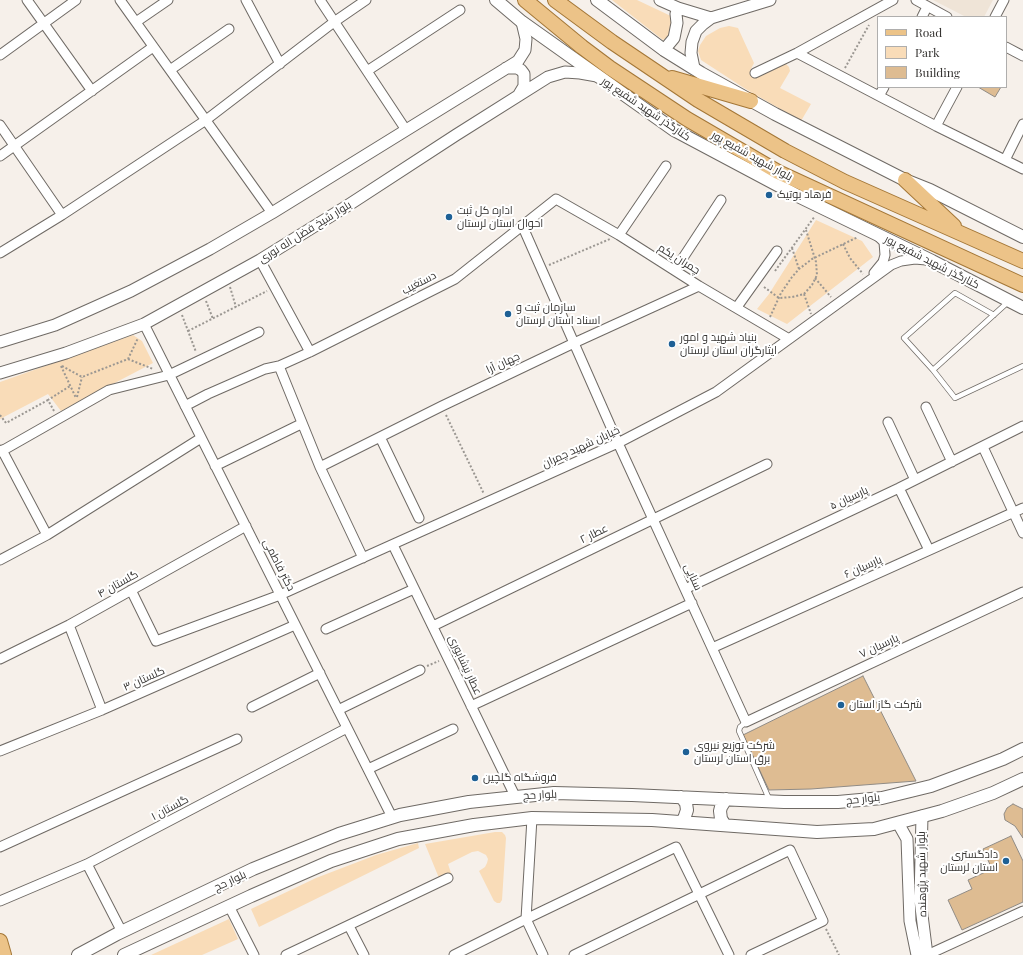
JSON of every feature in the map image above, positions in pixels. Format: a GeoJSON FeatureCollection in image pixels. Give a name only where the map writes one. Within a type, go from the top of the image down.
{"type":"FeatureCollection","features":[{"type":"Feature","properties":{"kind":"main road","name":"کنارگذر شهید شفیع پور"},"geometry":{"type":"LineString","coordinates":[[496,0],[522,22],[674,130],[800,197],[932,261],[1023,308]]}},
{"type":"Feature","properties":{"kind":"main road","name":"بلوار شهید شفیع پور"},"geometry":{"type":"LineString","coordinates":[[525,0],[610,68],[687,119],[778,172],[1023,285]]}},
{"type":"Feature","properties":{"kind":"main road","name":"بلوار شهید شفیع پور"},"geometry":{"type":"LineString","coordinates":[[555,0],[660,75],[698,100],[785,151],[846,182],[1023,261]]}},
{"type":"Feature","properties":{"kind":"main road"},"geometry":{"type":"LineString","coordinates":[[597,0],[664,50],[751,101],[905,180],[930,190],[1023,237]]}},
{"type":"Feature","properties":{"kind":"main road"},"geometry":{"type":"LineString","coordinates":[[660,75],[751,101]]}},
{"type":"Feature","properties":{"kind":"main road"},"geometry":{"type":"LineString","coordinates":[[905,180],[962,233]]}},
{"type":"Feature","properties":{"kind":"main road","name":"بلوار حج"},"geometry":{"type":"LineString","coordinates":[[78,955],[122,932],[253,869],[339,834],[392,817],[469,802],[554,793],[770,801],[838,802],[882,798],[931,786],[1003,759],[1023,749]]}},
{"type":"Feature","properties":{"kind":"main road","name":"بلوار حج"},"geometry":{"type":"LineString","coordinates":[[124,955],[229,906],[331,861],[398,838],[474,825],[532,818],[652,820],[817,832],[874,829],[942,811],[993,793],[1023,779]]}},
{"type":"Feature","properties":{"kind":"main road"},"geometry":{"type":"LineString","coordinates":[[680,822],[686,815],[687,810],[686,803],[681,797]]}},
{"type":"Feature","properties":{"kind":"main road"},"geometry":{"type":"LineString","coordinates":[[725,825],[721,819],[720,811],[721,806],[726,799]]}},
{"type":"Feature","properties":{"kind":"main road"},"geometry":{"type":"LineString","coordinates":[[0,941],[4,955]]}},
{"type":"Feature","properties":{"kind":"street"},"geometry":{"type":"LineString","coordinates":[[27,0],[92,91]]}},
{"type":"Feature","properties":{"kind":"street"},"geometry":{"type":"LineString","coordinates":[[0,55],[76,0]]}},
{"type":"Feature","properties":{"kind":"street"},"geometry":{"type":"LineString","coordinates":[[120,0],[272,213]]}},
{"type":"Feature","properties":{"kind":"street"},"geometry":{"type":"LineString","coordinates":[[136,22],[168,0]]}},
{"type":"Feature","properties":{"kind":"street"},"geometry":{"type":"LineString","coordinates":[[246,0],[280,64]]}},
{"type":"Feature","properties":{"kind":"street"},"geometry":{"type":"LineString","coordinates":[[320,0],[406,130]]}},
{"type":"Feature","properties":{"kind":"street"},"geometry":{"type":"LineString","coordinates":[[0,253],[206,120],[334,22],[366,0]]}},
{"type":"Feature","properties":{"kind":"street"},"geometry":{"type":"LineString","coordinates":[[660,0],[678,8],[711,18]]}},
{"type":"Feature","properties":{"kind":"street"},"geometry":{"type":"LineString","coordinates":[[694,68],[691,53],[692,42],[696,31],[703,24],[711,18],[770,0]]}},
{"type":"Feature","properties":{"kind":"street"},"geometry":{"type":"LineString","coordinates":[[755,73],[797,53],[894,0]]}},
{"type":"Feature","properties":{"kind":"street"},"geometry":{"type":"LineString","coordinates":[[916,0],[945,16]]}},
{"type":"Feature","properties":{"kind":"street"},"geometry":{"type":"LineString","coordinates":[[996,16],[1004,0]]}},
{"type":"Feature","properties":{"kind":"street"},"geometry":{"type":"LineString","coordinates":[[922,16],[927,7]]}},
{"type":"Feature","properties":{"kind":"street"},"geometry":{"type":"LineString","coordinates":[[664,50],[674,38],[678,8]]}},
{"type":"Feature","properties":{"kind":"street"},"geometry":{"type":"LineString","coordinates":[[367,71],[460,10]]}},
{"type":"Feature","properties":{"kind":"street"},"geometry":{"type":"LineString","coordinates":[[0,342],[55,325],[131,291],[210,249],[272,213],[518,61],[525,50],[526,39],[522,22]]}},
{"type":"Feature","properties":{"kind":"street"},"geometry":{"type":"LineString","coordinates":[[170,70],[229,29]]}},
{"type":"Feature","properties":{"kind":"street"},"geometry":{"type":"LineString","coordinates":[[0,156],[15,147],[153,47]]}},
{"type":"Feature","properties":{"kind":"street"},"geometry":{"type":"LineString","coordinates":[[1007,48],[1023,56]]}},
{"type":"Feature","properties":{"kind":"street"},"geometry":{"type":"LineString","coordinates":[[797,53],[936,126],[1023,169]]}},
{"type":"Feature","properties":{"kind":"street"},"geometry":{"type":"LineString","coordinates":[[506,68],[517,68],[524,74],[524,86],[517,97]]}},
{"type":"Feature","properties":{"kind":"street","name":"بلوار شیخ فضل اله نوری"},"geometry":{"type":"LineString","coordinates":[[0,373],[66,353],[144,324],[260,260],[548,77],[565,72],[580,72],[597,76]]}},
{"type":"Feature","properties":{"kind":"street"},"geometry":{"type":"LineString","coordinates":[[879,96],[883,88]]}},
{"type":"Feature","properties":{"kind":"street"},"geometry":{"type":"LineString","coordinates":[[936,126],[956,88]]}},
{"type":"Feature","properties":{"kind":"street"},"geometry":{"type":"LineString","coordinates":[[1005,160],[1023,124]]}},
{"type":"Feature","properties":{"kind":"street"},"geometry":{"type":"LineString","coordinates":[[0,125],[62,214]]}},
{"type":"Feature","properties":{"kind":"street"},"geometry":{"type":"LineString","coordinates":[[619,235],[666,166]]}},
{"type":"Feature","properties":{"kind":"street","name":"چمران یکم"},"geometry":{"type":"LineString","coordinates":[[556,199],[619,235],[699,286],[789,339]]}},
{"type":"Feature","properties":{"kind":"street","name":"دستغیب"},"geometry":{"type":"LineString","coordinates":[[185,406],[265,369],[279,366],[310,352],[455,279],[556,199]]}},
{"type":"Feature","properties":{"kind":"street"},"geometry":{"type":"LineString","coordinates":[[675,270],[721,200]]}},
{"type":"Feature","properties":{"kind":"street","name":"سنایی"},"geometry":{"type":"LineString","coordinates":[[522,226],[618,443],[746,722]]}},
{"type":"Feature","properties":{"kind":"street"},"geometry":{"type":"LineString","coordinates":[[868,280],[883,262],[886,255],[884,242],[873,233]]}},
{"type":"Feature","properties":{"kind":"street"},"geometry":{"type":"LineString","coordinates":[[736,307],[777,251]]}},
{"type":"Feature","properties":{"kind":"street"},"geometry":{"type":"LineString","coordinates":[[868,280],[891,265],[901,261],[915,259],[932,261]]}},
{"type":"Feature","properties":{"kind":"street"},"geometry":{"type":"LineString","coordinates":[[260,260],[310,352]]}},
{"type":"Feature","properties":{"kind":"street","name":"خیابان شهید چمران"},"geometry":{"type":"LineString","coordinates":[[131,590],[156,641],[280,594],[393,545],[618,443],[716,392],[868,280]]}},
{"type":"Feature","properties":{"kind":"street","name":"جهان آرا"},"geometry":{"type":"LineString","coordinates":[[320,467],[442,406],[574,343],[699,286]]}},
{"type":"Feature","properties":{"kind":"street","name":"دکتر فاطمی"},"geometry":{"type":"LineString","coordinates":[[144,324],[392,817]]}},
{"type":"Feature","properties":{"kind":"street"},"geometry":{"type":"LineString","coordinates":[[47,535],[1,451],[109,390],[170,375],[259,332]]}},
{"type":"Feature","properties":{"kind":"street"},"geometry":{"type":"LineString","coordinates":[[279,366],[301,424],[363,558]]}},
{"type":"Feature","properties":{"kind":"street"},"geometry":{"type":"LineString","coordinates":[[926,407],[952,462]]}},
{"type":"Feature","properties":{"kind":"street"},"geometry":{"type":"LineString","coordinates":[[888,422],[915,480]]}},
{"type":"Feature","properties":{"kind":"street"},"geometry":{"type":"LineString","coordinates":[[215,466],[301,424]]}},
{"type":"Feature","properties":{"kind":"street","name":"پارسیان ۵"},"geometry":{"type":"LineString","coordinates":[[685,589],[899,488],[1023,426]]}},
{"type":"Feature","properties":{"kind":"street"},"geometry":{"type":"LineString","coordinates":[[380,437],[419,518]]}},
{"type":"Feature","properties":{"kind":"street"},"geometry":{"type":"LineString","coordinates":[[0,560],[47,535],[201,438]]}},
{"type":"Feature","properties":{"kind":"street"},"geometry":{"type":"LineString","coordinates":[[983,447],[1023,533]]}},
{"type":"Feature","properties":{"kind":"street","name":"عطار ۲"},"geometry":{"type":"LineString","coordinates":[[433,626],[766,464]]}},
{"type":"Feature","properties":{"kind":"street"},"geometry":{"type":"LineString","coordinates":[[899,488],[930,550]]}},
{"type":"Feature","properties":{"kind":"street","name":"پارسیان ۶"},"geometry":{"type":"LineString","coordinates":[[712,648],[1023,508]]}},
{"type":"Feature","properties":{"kind":"street","name":"گلستان ۴"},"geometry":{"type":"LineString","coordinates":[[0,659],[69,625],[246,526]]}},
{"type":"Feature","properties":{"kind":"street","name":"عطار نیشابوری"},"geometry":{"type":"LineString","coordinates":[[393,545],[515,796]]}},
{"type":"Feature","properties":{"kind":"street"},"geometry":{"type":"LineString","coordinates":[[326,629],[414,589]]}},
{"type":"Feature","properties":{"kind":"street","name":"پارسیان ۷"},"geometry":{"type":"LineString","coordinates":[[746,722],[1023,592]]}},
{"type":"Feature","properties":{"kind":"street"},"geometry":{"type":"LineString","coordinates":[[470,706],[692,603]]}},
{"type":"Feature","properties":{"kind":"street"},"geometry":{"type":"LineString","coordinates":[[69,625],[102,710]]}},
{"type":"Feature","properties":{"kind":"street","name":"گلستان ۳"},"geometry":{"type":"LineString","coordinates":[[0,751],[102,710],[295,625]]}},
{"type":"Feature","properties":{"kind":"street"},"geometry":{"type":"LineString","coordinates":[[338,710],[420,670]]}},
{"type":"Feature","properties":{"kind":"street"},"geometry":{"type":"LineString","coordinates":[[252,707],[320,673]]}},
{"type":"Feature","properties":{"kind":"street","name":"گلستان ۱"},"geometry":{"type":"LineString","coordinates":[[0,901],[87,864],[347,728]]}},
{"type":"Feature","properties":{"kind":"street"},"geometry":{"type":"LineString","coordinates":[[368,769],[453,729]]}},
{"type":"Feature","properties":{"kind":"street"},"geometry":{"type":"LineString","coordinates":[[0,847],[237,739]]}},
{"type":"Feature","properties":{"kind":"street","name":"بلوار شهید پژوهنده"},"geometry":{"type":"LineString","coordinates":[[922,816],[920,899],[927,955]]}},
{"type":"Feature","properties":{"kind":"street"},"geometry":{"type":"LineString","coordinates":[[532,818],[526,919],[543,955]]}},
{"type":"Feature","properties":{"kind":"street","name":"بلوار شهید پژوهنده"},"geometry":{"type":"LineString","coordinates":[[898,823],[907,839],[910,921],[917,955]]}},
{"type":"Feature","properties":{"kind":"street"},"geometry":{"type":"LineString","coordinates":[[454,955],[676,847],[729,955]]}},
{"type":"Feature","properties":{"kind":"street"},"geometry":{"type":"LineString","coordinates":[[574,955],[790,850],[823,921],[751,955]]}},
{"type":"Feature","properties":{"kind":"street"},"geometry":{"type":"LineString","coordinates":[[87,864],[122,932]]}},
{"type":"Feature","properties":{"kind":"street"},"geometry":{"type":"LineString","coordinates":[[286,955],[350,926],[448,878]]}},
{"type":"Feature","properties":{"kind":"street"},"geometry":{"type":"LineString","coordinates":[[229,906],[254,955]]}},
{"type":"Feature","properties":{"kind":"street"},"geometry":{"type":"LineString","coordinates":[[927,955],[1023,911]]}},
{"type":"Feature","properties":{"kind":"street"},"geometry":{"type":"LineString","coordinates":[[350,926],[364,955]]}},
{"type":"Feature","properties":{"kind":"lane"},"geometry":{"type":"LineString","coordinates":[[994,315],[955,294],[904,338],[933,370],[955,398],[1023,366]]}},
{"type":"Feature","properties":{"kind":"lane"},"geometry":{"type":"LineString","coordinates":[[933,370],[1010,301]]}},
{"type":"Feature","properties":{"kind":"lane"},"geometry":{"type":"LineString","coordinates":[[746,722],[740,727],[739,731],[770,801]]}},
{"type":"Feature","properties":{"kind":"path"},"geometry":{"type":"LineString","coordinates":[[840,76],[877,10]]}},
{"type":"Feature","properties":{"kind":"path"},"geometry":{"type":"LineString","coordinates":[[764,287],[779,298],[804,294],[812,284],[817,275],[815,258],[806,230]]}},
{"type":"Feature","properties":{"kind":"path"},"geometry":{"type":"LineString","coordinates":[[767,325],[779,298],[798,269],[815,258],[844,244],[873,233]]}},
{"type":"Feature","properties":{"kind":"path"},"geometry":{"type":"LineString","coordinates":[[541,269],[619,235]]}},
{"type":"Feature","properties":{"kind":"path"},"geometry":{"type":"LineString","coordinates":[[844,244],[850,258],[868,280]]}},
{"type":"Feature","properties":{"kind":"path"},"geometry":{"type":"LineString","coordinates":[[792,248],[798,269]]}},
{"type":"Feature","properties":{"kind":"path"},"geometry":{"type":"LineString","coordinates":[[815,278],[836,304]]}},
{"type":"Feature","properties":{"kind":"path"},"geometry":{"type":"LineString","coordinates":[[227,279],[236,307]]}},
{"type":"Feature","properties":{"kind":"path"},"geometry":{"type":"LineString","coordinates":[[188,332],[274,287]]}},
{"type":"Feature","properties":{"kind":"path"},"geometry":{"type":"LineString","coordinates":[[203,292],[213,319]]}},
{"type":"Feature","properties":{"kind":"path"},"geometry":{"type":"LineString","coordinates":[[804,294],[813,321]]}},
{"type":"Feature","properties":{"kind":"path"},"geometry":{"type":"LineString","coordinates":[[178,305],[200,360]]}},
{"type":"Feature","properties":{"kind":"path"},"geometry":{"type":"LineString","coordinates":[[128,359],[144,324]]}},
{"type":"Feature","properties":{"kind":"path"},"geometry":{"type":"LineString","coordinates":[[76,399],[60,365],[82,377],[128,359],[170,375]]}},
{"type":"Feature","properties":{"kind":"path"},"geometry":{"type":"LineString","coordinates":[[74,410],[82,377]]}},
{"type":"Feature","properties":{"kind":"path"},"geometry":{"type":"LineString","coordinates":[[0,415],[6,423],[70,386]]}},
{"type":"Feature","properties":{"kind":"path"},"geometry":{"type":"LineString","coordinates":[[48,400],[58,419]]}},
{"type":"Feature","properties":{"kind":"path"},"geometry":{"type":"LineString","coordinates":[[442,406],[488,502]]}},
{"type":"Feature","properties":{"kind":"path"},"geometry":{"type":"LineString","coordinates":[[420,670],[448,657]]}},
{"type":"Feature","properties":{"kind":"path"},"geometry":{"type":"LineString","coordinates":[[823,921],[839,955]]}},
{"type":"Feature","properties":{"kind":"shaded area"},"geometry":{"type":"Polygon","coordinates":[[[933,0],[993,0],[985,16],[964,16],[933,0]]]}},
{"type":"Feature","properties":{"kind":"green space"},"geometry":{"type":"Polygon","coordinates":[[[612,0],[637,0],[673,17],[670,35],[663,40],[612,0]]]}},
{"type":"Feature","properties":{"kind":"green space"},"geometry":{"type":"Polygon","coordinates":[[[729,26],[738,28],[754,63],[750,71],[756,78],[779,65],[786,64],[789,67],[790,71],[780,88],[811,104],[801,121],[744,88],[701,60],[698,51],[706,36],[720,28],[729,26]]]}},
{"type":"Feature","properties":{"kind":"green space"},"geometry":{"type":"Polygon","coordinates":[[[816,220],[862,241],[873,257],[787,324],[757,309],[769,294],[816,220]]]}},
{"type":"Feature","properties":{"kind":"green space"},"geometry":{"type":"Polygon","coordinates":[[[133,335],[142,341],[153,363],[61,411],[48,394],[0,419],[0,382],[133,335]]]}},
{"type":"Feature","properties":{"kind":"green space"},"geometry":{"type":"Polygon","coordinates":[[[502,832],[506,838],[502,900],[500,903],[494,901],[479,871],[485,867],[488,859],[486,855],[478,851],[472,852],[448,864],[451,873],[439,878],[425,844],[502,832]]]}},
{"type":"Feature","properties":{"kind":"green space"},"geometry":{"type":"Polygon","coordinates":[[[418,843],[419,848],[259,927],[251,909],[316,878],[376,855],[418,843]]]}},
{"type":"Feature","properties":{"kind":"green space"},"geometry":{"type":"Polygon","coordinates":[[[229,919],[238,939],[202,955],[151,955],[229,919]]]}},
{"type":"Feature","properties":{"kind":"building"},"geometry":{"type":"Polygon","coordinates":[[[980,88],[1000,88],[995,97],[980,88]]]}},
{"type":"Feature","properties":{"kind":"building","name":"شرکت گاز استان"},"geometry":{"type":"Polygon","coordinates":[[[863,676],[916,781],[811,789],[769,790],[743,735],[863,676]]]}},
{"type":"Feature","properties":{"kind":"building"},"geometry":{"type":"Polygon","coordinates":[[[1013,804],[1023,809],[1023,838],[1015,826],[1005,820],[1004,814],[1007,808],[1013,804]]]}},
{"type":"Feature","properties":{"kind":"building"},"geometry":{"type":"Polygon","coordinates":[[[1011,836],[1023,861],[1023,902],[962,930],[948,900],[972,889],[968,880],[992,869],[983,849],[1011,836]]]}},
{"type":"Feature","properties":{"kind":"place","name":"فرهاد بوتیک"},"geometry":{"type":"Point","coordinates":[769,195]}},
{"type":"Feature","properties":{"kind":"place","name":"اداره کل ثبت احوال استان لرستان"},"geometry":{"type":"Point","coordinates":[449,217]}},
{"type":"Feature","properties":{"kind":"place","name":"سازمان ثبت و اسناد استان لرستان"},"geometry":{"type":"Point","coordinates":[508,314]}},
{"type":"Feature","properties":{"kind":"place","name":"بنیاد شهید و امور ایثارگران استان لرستان"},"geometry":{"type":"Point","coordinates":[672,344]}},
{"type":"Feature","properties":{"kind":"place","name":"شرکت گاز استان"},"geometry":{"type":"Point","coordinates":[841,705]}},
{"type":"Feature","properties":{"kind":"place","name":"شرکت توزیع نیروی برق استان لرستان"},"geometry":{"type":"Point","coordinates":[686,752]}},
{"type":"Feature","properties":{"kind":"place","name":"فروشگاه گلچین"},"geometry":{"type":"Point","coordinates":[475,778]}},
{"type":"Feature","properties":{"kind":"place","name":"دادگستری استان لرستان"},"geometry":{"type":"Point","coordinates":[1006,861]}}]}
